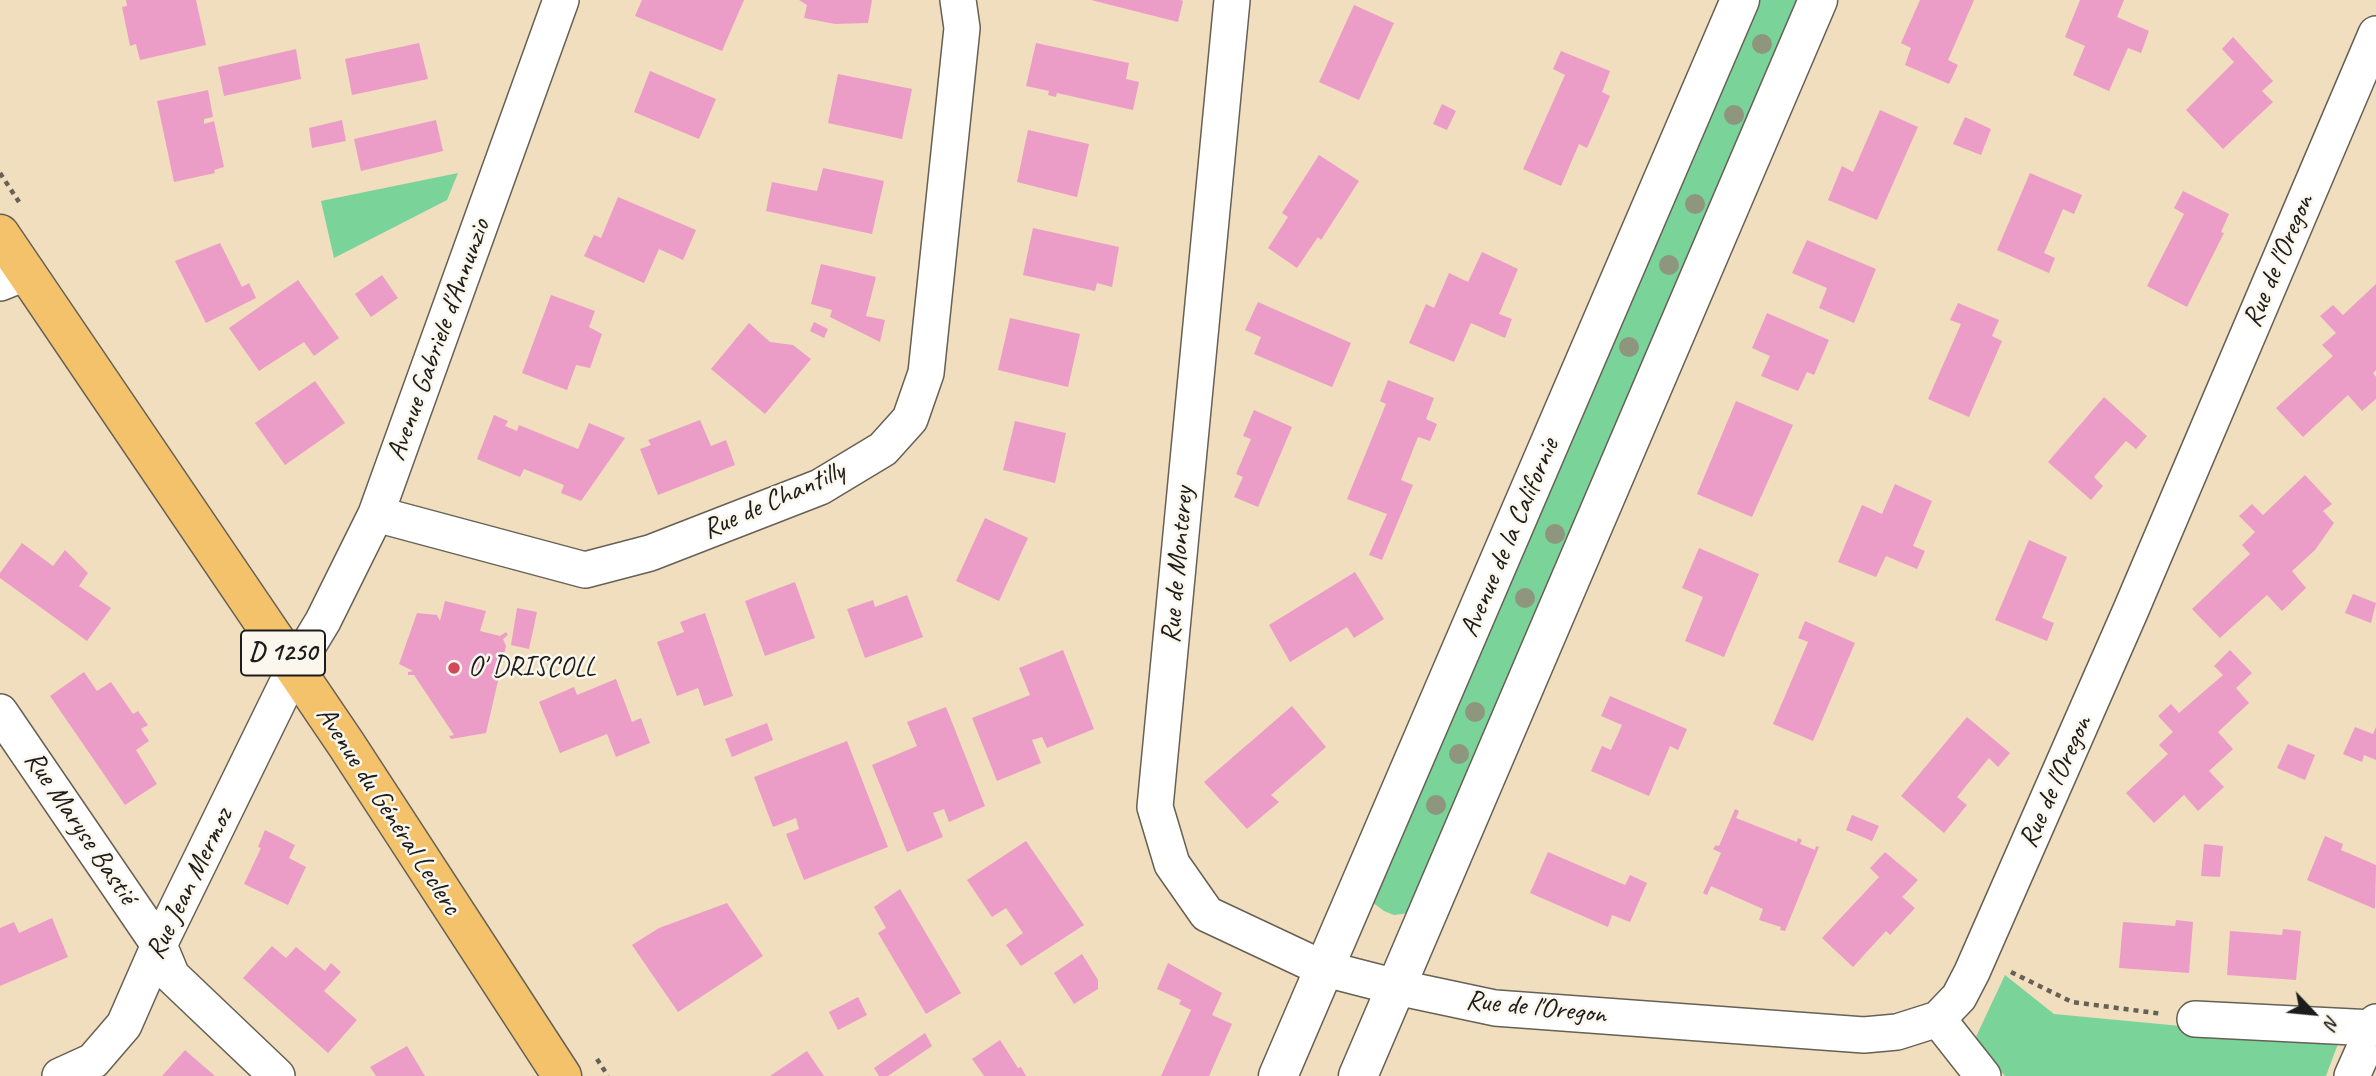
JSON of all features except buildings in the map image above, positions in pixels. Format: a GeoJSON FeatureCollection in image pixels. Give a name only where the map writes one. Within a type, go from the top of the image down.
{"type":"FeatureCollection","features":[{"type":"Feature","properties":{"kind":"main road","name":"Avenue du Général Leclerc"},"geometry":{"type":"LineString","coordinates":[[0,234],[13,278],[294,669],[562,1076]]}},
{"type":"Feature","properties":{"kind":"street","name":"Avenue Gabriele d'Annunzio"},"geometry":{"type":"LineString","coordinates":[[294,669],[323,621],[376,514],[561,0]]}},
{"type":"Feature","properties":{"kind":"street","name":"Rue de Chantilly"},"geometry":{"type":"LineString","coordinates":[[376,514],[585,570],[650,553],[820,487],[883,449],[911,419],[926,373],[962,28],[958,0]]}},
{"type":"Feature","properties":{"kind":"street","name":"Rue de Monterey"},"geometry":{"type":"LineString","coordinates":[[1232,0],[1155,807],[1172,864],[1208,914],[1322,968],[1396,987]]}},
{"type":"Feature","properties":{"kind":"street","name":"Avenue de la Californie"},"geometry":{"type":"LineString","coordinates":[[1278,1076],[1322,968],[1740,0]]}},
{"type":"Feature","properties":{"kind":"street"},"geometry":{"type":"LineString","coordinates":[[1357,1076],[1818,0]]}},
{"type":"Feature","properties":{"kind":"street","name":"Rue de l'Oregon"},"geometry":{"type":"LineString","coordinates":[[1396,987],[1495,1008],[1864,1035],[1898,1032],[1937,1019],[1959,997],[1979,956],[2125,624],[2376,34]]}},
{"type":"Feature","properties":{"kind":"street","name":"Rue Jean Mermoz"},"geometry":{"type":"LineString","coordinates":[[61,1076],[93,1061],[124,1025],[159,946],[294,669]]}},
{"type":"Feature","properties":{"kind":"street","name":"Rue Maryse Bastié"},"geometry":{"type":"LineString","coordinates":[[0,712],[159,946],[172,976],[276,1076]]}},
{"type":"Feature","properties":{"kind":"street"},"geometry":{"type":"LineString","coordinates":[[1937,1019],[1983,1076]]}},
{"type":"Feature","properties":{"kind":"street"},"geometry":{"type":"LineString","coordinates":[[2195,1019],[2375,1025],[2352,1076]]}},
{"type":"Feature","properties":{"kind":"path"},"geometry":{"type":"LineString","coordinates":[[1979,956],[2072,1002],[2195,1019]]}},
{"type":"Feature","properties":{"kind":"green space"},"geometry":{"type":"Polygon","coordinates":[[[1755,0],[1805,0],[1409,913],[1394,915],[1384,911],[1372,902],[1755,0]]]}},
{"type":"Feature","properties":{"kind":"green space"},"geometry":{"type":"Polygon","coordinates":[[[458,173],[447,200],[334,258],[321,201],[458,173]]]}},
{"type":"Feature","properties":{"kind":"green space"},"geometry":{"type":"Polygon","coordinates":[[[2005,975],[2054,1014],[2339,1041],[2326,1076],[2005,1076],[1975,1039],[2005,975]]]}},
{"type":"Feature","properties":{"kind":"place","name":"O' DRISCOLL"},"geometry":{"type":"Point","coordinates":[454,668]}}]}
